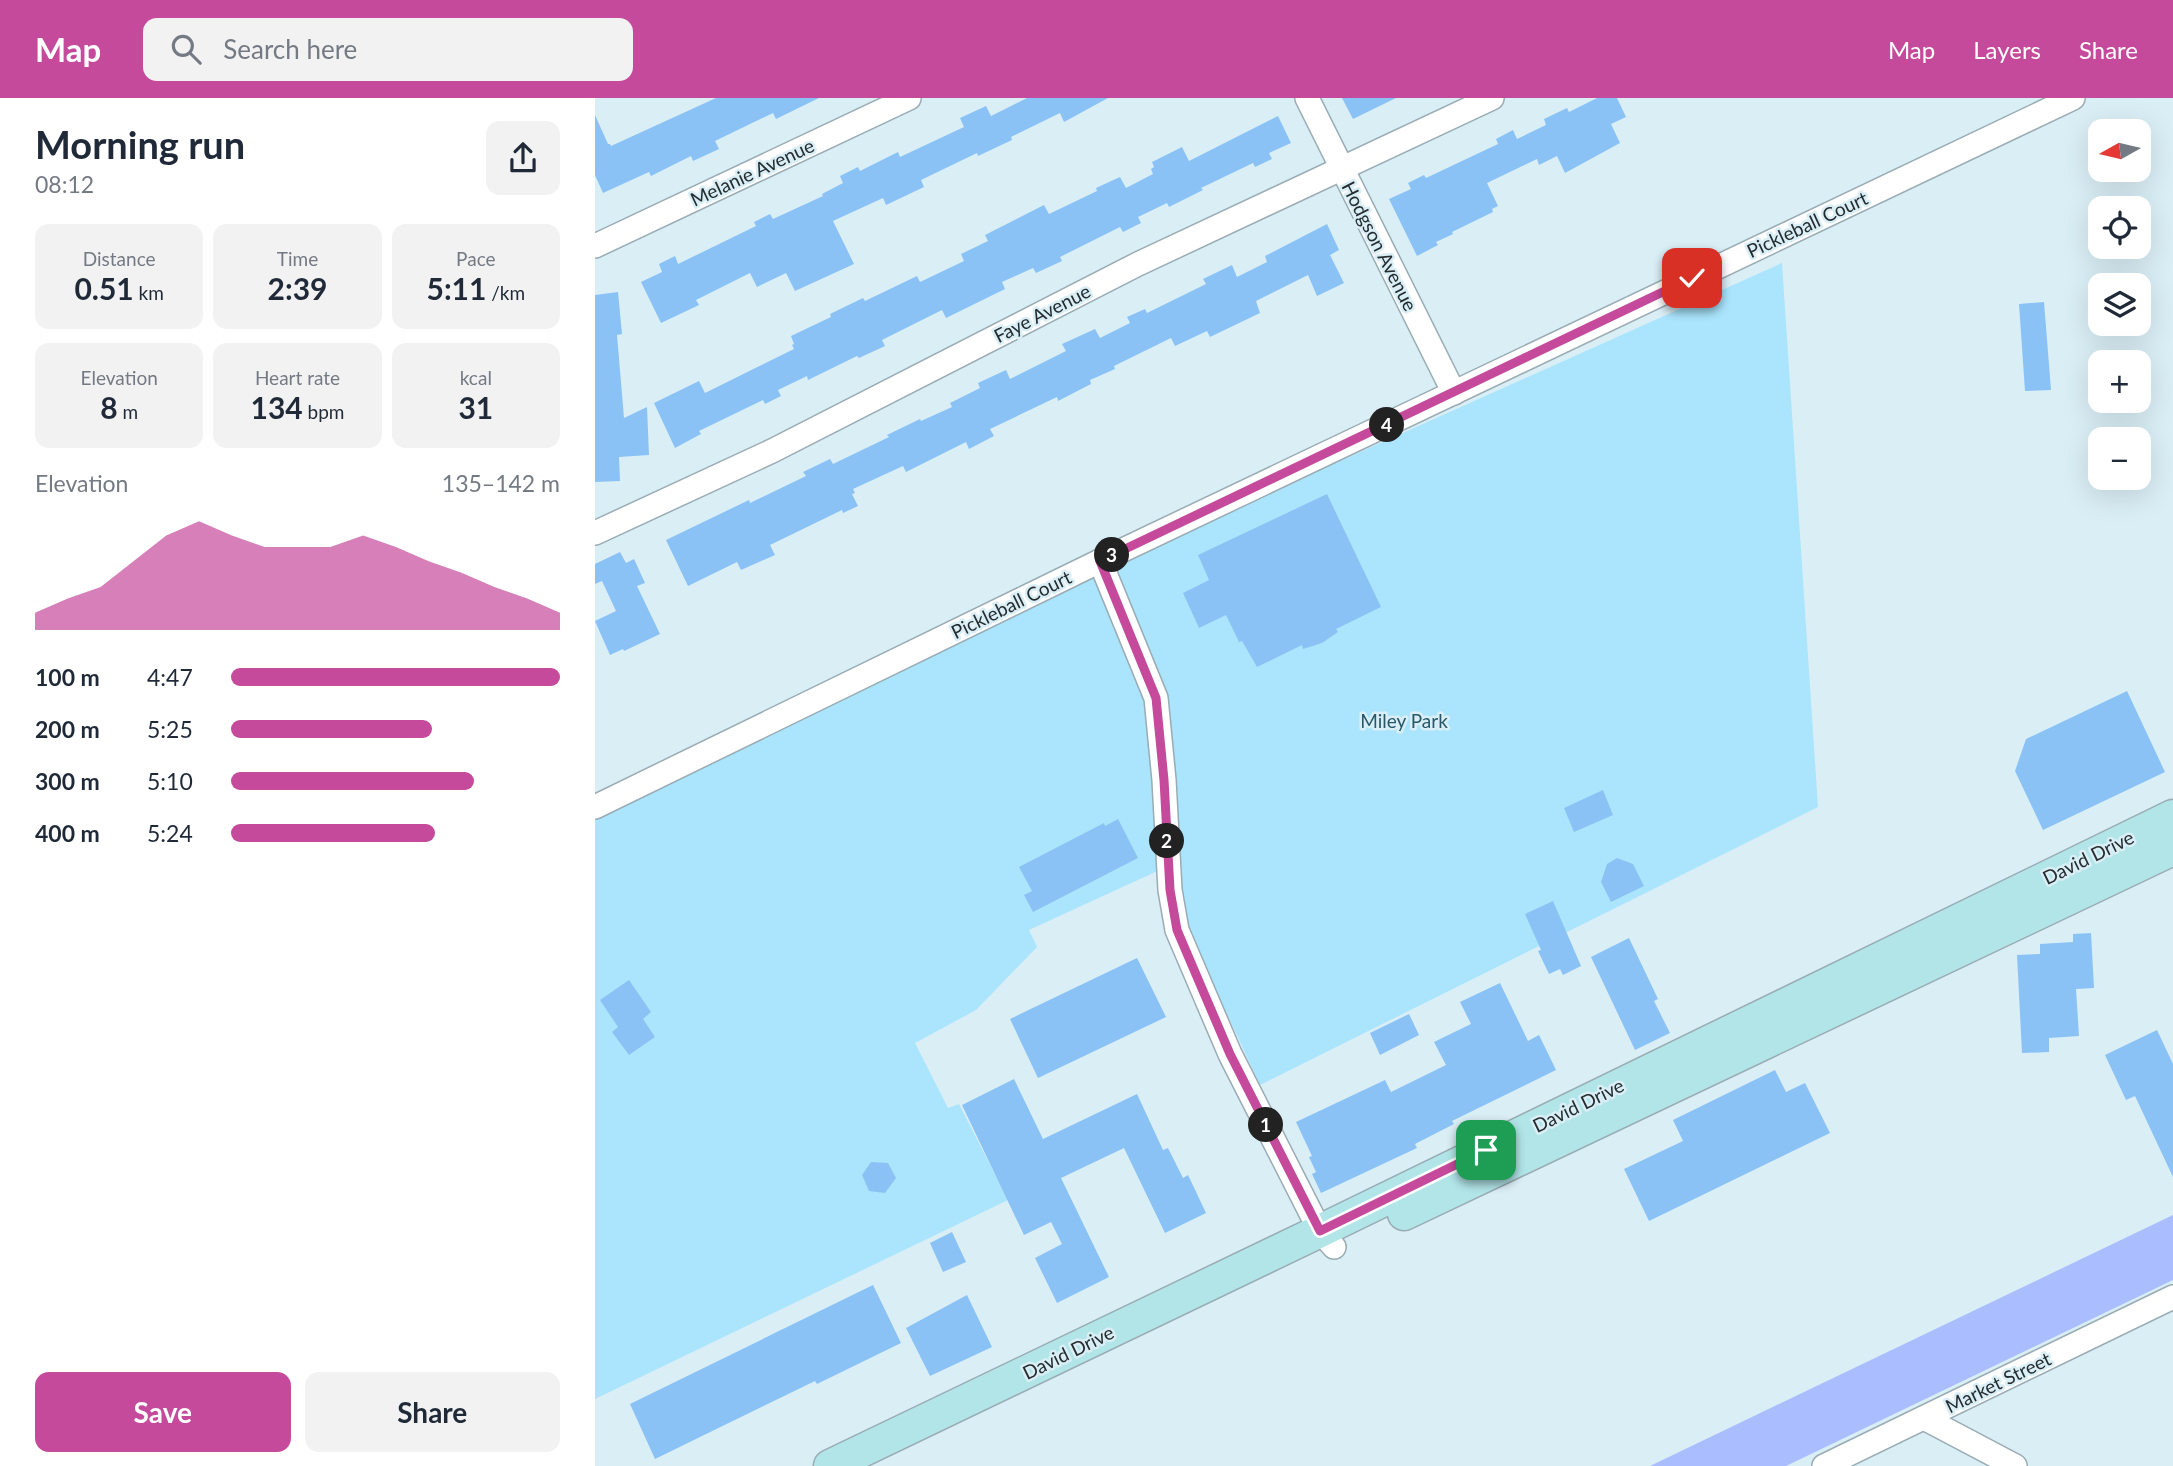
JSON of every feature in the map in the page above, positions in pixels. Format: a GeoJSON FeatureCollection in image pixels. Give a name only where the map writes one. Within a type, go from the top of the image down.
{"type":"FeatureCollection","features":[{"type":"Feature","properties":{"kind":"main road","name":"David Drive"},"geometry":{"type":"LineString","coordinates":[[871,1466],[2173,816]]}},
{"type":"Feature","properties":{"kind":"main road","name":"David Drive"},"geometry":{"type":"LineString","coordinates":[[831,1466],[2173,849]]}},
{"type":"Feature","properties":{"kind":"street","name":"Melanie Avenue"},"geometry":{"type":"LineString","coordinates":[[595,246],[909,98]]}},
{"type":"Feature","properties":{"kind":"street","name":"Hodgson Avenue"},"geometry":{"type":"LineString","coordinates":[[1307,98],[1454,393]]}},
{"type":"Feature","properties":{"kind":"street","name":"Faye Avenue"},"geometry":{"type":"LineString","coordinates":[[595,533],[772,451],[1138,264],[1492,98]]}},
{"type":"Feature","properties":{"kind":"street","name":"Pickleball Court"},"geometry":{"type":"LineString","coordinates":[[595,807],[1100,561],[2073,98]]}},
{"type":"Feature","properties":{"kind":"street"},"geometry":{"type":"LineString","coordinates":[[1100,561],[1156,698],[1170,890],[1177,930],[1230,1054],[1327,1239]]}},
{"type":"Feature","properties":{"kind":"street","name":"Market Street"},"geometry":{"type":"LineString","coordinates":[[1824,1466],[2173,1297]]}},
{"type":"Feature","properties":{"kind":"street"},"geometry":{"type":"LineString","coordinates":[[1924,1418],[2015,1466]]}},
{"type":"Feature","properties":{"kind":"green space","name":"Miley Park"},"geometry":{"type":"Polygon","coordinates":[[[1782,263],[1818,807],[1260,1085],[1188,930],[1177,862],[1029,930],[1037,947],[976,1010],[915,1043],[948,1108],[959,1104],[1008,1200],[595,1399],[595,820],[903,657],[1782,263]]]}},
{"type":"Feature","properties":{"kind":"shaded area"},"geometry":{"type":"Polygon","coordinates":[[[2173,1215],[2173,1280],[1786,1466],[1650,1466],[2173,1215]]]}},
{"type":"Feature","properties":{"kind":"building"},"geometry":{"type":"Polygon","coordinates":[[[716,98],[819,98],[776,119],[773,113],[715,141],[719,149],[693,161],[691,156],[651,176],[649,172],[603,193],[595,175],[595,115],[611,146],[716,98]]]}},
{"type":"Feature","properties":{"kind":"building"},"geometry":{"type":"Polygon","coordinates":[[[1027,98],[1108,98],[1064,122],[1060,113],[1011,137],[1012,140],[978,156],[977,153],[921,180],[924,187],[886,205],[883,198],[833,221],[854,264],[795,291],[786,273],[757,287],[750,273],[696,300],[699,305],[661,323],[641,282],[662,272],[659,264],[675,256],[678,264],[756,226],[754,222],[770,214],[773,219],[823,196],[822,194],[843,183],[840,176],[858,167],[860,171],[898,152],[900,157],[964,127],[960,118],[986,106],[991,116],[1027,98]]]}},
{"type":"Feature","properties":{"kind":"building"},"geometry":{"type":"Polygon","coordinates":[[[1342,98],[1396,98],[1353,119],[1342,98]]]}},
{"type":"Feature","properties":{"kind":"building"},"geometry":{"type":"Polygon","coordinates":[[[1597,98],[1617,98],[1626,117],[1611,124],[1620,143],[1565,173],[1557,156],[1539,165],[1537,159],[1487,183],[1498,206],[1492,209],[1493,212],[1452,232],[1453,234],[1436,242],[1438,245],[1417,256],[1389,199],[1411,189],[1408,183],[1424,175],[1426,178],[1498,144],[1496,139],[1513,130],[1517,139],[1546,125],[1544,119],[1567,108],[1569,112],[1597,98]]]}},
{"type":"Feature","properties":{"kind":"building"},"geometry":{"type":"Polygon","coordinates":[[[1278,116],[1291,143],[1269,153],[1272,159],[1255,167],[1253,163],[1169,207],[1167,203],[1138,217],[1141,223],[1123,232],[1120,227],[1060,257],[1062,261],[1036,273],[1033,268],[1002,282],[1005,289],[946,318],[942,310],[882,340],[885,346],[859,358],[857,356],[808,380],[807,376],[778,390],[781,396],[765,404],[763,400],[699,431],[701,434],[675,448],[654,403],[699,381],[705,393],[794,349],[791,336],[863,298],[865,301],[917,276],[920,282],[964,261],[961,254],[988,241],[985,235],[1044,205],[1049,214],[1120,177],[1126,188],[1153,174],[1152,162],[1182,147],[1189,161],[1278,116]]]}},
{"type":"Feature","properties":{"kind":"building"},"geometry":{"type":"Polygon","coordinates":[[[1327,224],[1339,250],[1330,255],[1344,283],[1317,296],[1308,275],[1256,301],[1260,313],[1210,337],[1207,331],[1175,346],[1171,338],[1114,366],[1115,369],[1090,380],[1091,384],[1058,401],[1057,397],[990,429],[994,436],[969,449],[966,442],[906,472],[903,466],[853,489],[855,493],[852,494],[858,506],[843,513],[842,510],[770,545],[775,555],[741,570],[737,562],[688,586],[666,540],[806,476],[803,472],[830,459],[833,464],[920,419],[921,421],[952,407],[950,403],[980,388],[978,383],[1006,370],[1010,379],[1066,351],[1062,344],[1095,329],[1100,338],[1130,323],[1127,317],[1145,309],[1147,313],[1206,284],[1203,279],[1232,265],[1237,277],[1267,262],[1265,256],[1327,224]]]}},
{"type":"Feature","properties":{"kind":"building"},"geometry":{"type":"Polygon","coordinates":[[[618,292],[622,334],[617,335],[624,418],[647,407],[649,455],[619,457],[620,481],[595,482],[595,295],[618,292]]]}},
{"type":"Feature","properties":{"kind":"building"},"geometry":{"type":"Polygon","coordinates":[[[2044,302],[2051,390],[2025,391],[2019,304],[2044,302]]]}},
{"type":"Feature","properties":{"kind":"building"},"geometry":{"type":"Polygon","coordinates":[[[1327,494],[1381,607],[1336,629],[1338,632],[1322,643],[1303,649],[1302,645],[1257,667],[1242,641],[1239,642],[1226,615],[1199,628],[1183,593],[1209,580],[1198,555],[1327,494]]]}},
{"type":"Feature","properties":{"kind":"building"},"geometry":{"type":"Polygon","coordinates":[[[620,552],[626,563],[634,559],[645,583],[637,586],[660,634],[610,655],[595,621],[616,611],[602,581],[595,584],[595,564],[620,552]]]}},
{"type":"Feature","properties":{"kind":"building"},"geometry":{"type":"Polygon","coordinates":[[[2127,691],[2165,772],[2043,830],[2015,771],[2026,739],[2127,691]]]}},
{"type":"Feature","properties":{"kind":"building"},"geometry":{"type":"Polygon","coordinates":[[[1603,790],[1613,815],[1574,832],[1564,808],[1603,790]]]}},
{"type":"Feature","properties":{"kind":"building"},"geometry":{"type":"Polygon","coordinates":[[[1118,819],[1138,858],[1033,912],[1024,895],[1032,891],[1019,867],[1104,823],[1105,826],[1118,819]]]}},
{"type":"Feature","properties":{"kind":"building"},"geometry":{"type":"Polygon","coordinates":[[[1617,858],[1633,864],[1644,886],[1611,902],[1601,882],[1607,864],[1617,858]]]}},
{"type":"Feature","properties":{"kind":"building"},"geometry":{"type":"Polygon","coordinates":[[[1553,901],[1581,966],[1563,975],[1560,969],[1549,974],[1525,914],[1553,901]]]}},
{"type":"Feature","properties":{"kind":"building"},"geometry":{"type":"Polygon","coordinates":[[[2091,933],[2094,988],[2076,989],[2079,1036],[2049,1038],[2049,1052],[2022,1053],[2017,955],[2040,954],[2040,944],[2073,942],[2073,934],[2091,933]]]}},
{"type":"Feature","properties":{"kind":"building"},"geometry":{"type":"Polygon","coordinates":[[[1629,938],[1658,999],[1654,1001],[1670,1033],[1635,1050],[1591,957],[1629,938]]]}},
{"type":"Feature","properties":{"kind":"building"},"geometry":{"type":"Polygon","coordinates":[[[1137,958],[1166,1017],[1038,1078],[1010,1019],[1137,958]]]}},
{"type":"Feature","properties":{"kind":"building"},"geometry":{"type":"Polygon","coordinates":[[[629,980],[651,1012],[643,1019],[655,1037],[629,1055],[612,1032],[618,1027],[600,1000],[629,980]]]}},
{"type":"Feature","properties":{"kind":"building"},"geometry":{"type":"Polygon","coordinates":[[[1500,983],[1528,1041],[1539,1035],[1556,1070],[1452,1121],[1454,1124],[1415,1144],[1417,1148],[1321,1193],[1312,1174],[1316,1172],[1309,1157],[1312,1156],[1296,1122],[1385,1080],[1391,1092],[1446,1065],[1434,1042],[1471,1024],[1460,1002],[1500,983]]]}},
{"type":"Feature","properties":{"kind":"building"},"geometry":{"type":"Polygon","coordinates":[[[1409,1014],[1419,1035],[1380,1055],[1370,1033],[1409,1014]]]}},
{"type":"Feature","properties":{"kind":"building"},"geometry":{"type":"Polygon","coordinates":[[[2157,1030],[2173,1064],[2173,1177],[2135,1096],[2126,1100],[2105,1055],[2157,1030]]]}},
{"type":"Feature","properties":{"kind":"building"},"geometry":{"type":"Polygon","coordinates":[[[1775,1070],[1786,1092],[1805,1083],[1830,1133],[1649,1221],[1624,1169],[1683,1141],[1673,1120],[1775,1070]]]}},
{"type":"Feature","properties":{"kind":"building"},"geometry":{"type":"Polygon","coordinates":[[[1014,1079],[1043,1139],[1137,1094],[1163,1150],[1168,1148],[1183,1178],[1188,1175],[1206,1213],[1165,1233],[1124,1148],[1061,1178],[1109,1277],[1057,1303],[1035,1258],[1062,1244],[1051,1222],[1024,1235],[962,1105],[1014,1079]]]}},
{"type":"Feature","properties":{"kind":"building"},"geometry":{"type":"Polygon","coordinates":[[[871,1162],[888,1163],[896,1178],[885,1193],[869,1191],[862,1175],[871,1162]]]}},
{"type":"Feature","properties":{"kind":"building"},"geometry":{"type":"Polygon","coordinates":[[[952,1232],[966,1262],[943,1272],[930,1243],[952,1232]]]}},
{"type":"Feature","properties":{"kind":"building"},"geometry":{"type":"Polygon","coordinates":[[[873,1285],[901,1343],[817,1384],[815,1381],[655,1459],[630,1404],[873,1285]]]}},
{"type":"Feature","properties":{"kind":"building"},"geometry":{"type":"Polygon","coordinates":[[[967,1295],[992,1347],[930,1376],[906,1328],[967,1295]]]}},
{"type":"Feature","properties":{"kind":"route"},"geometry":{"type":"LineString","coordinates":[[1486,1150],[1320,1231],[1230,1054],[1177,930],[1170,890],[1156,698],[1100,561],[1692,278]]}}]}
